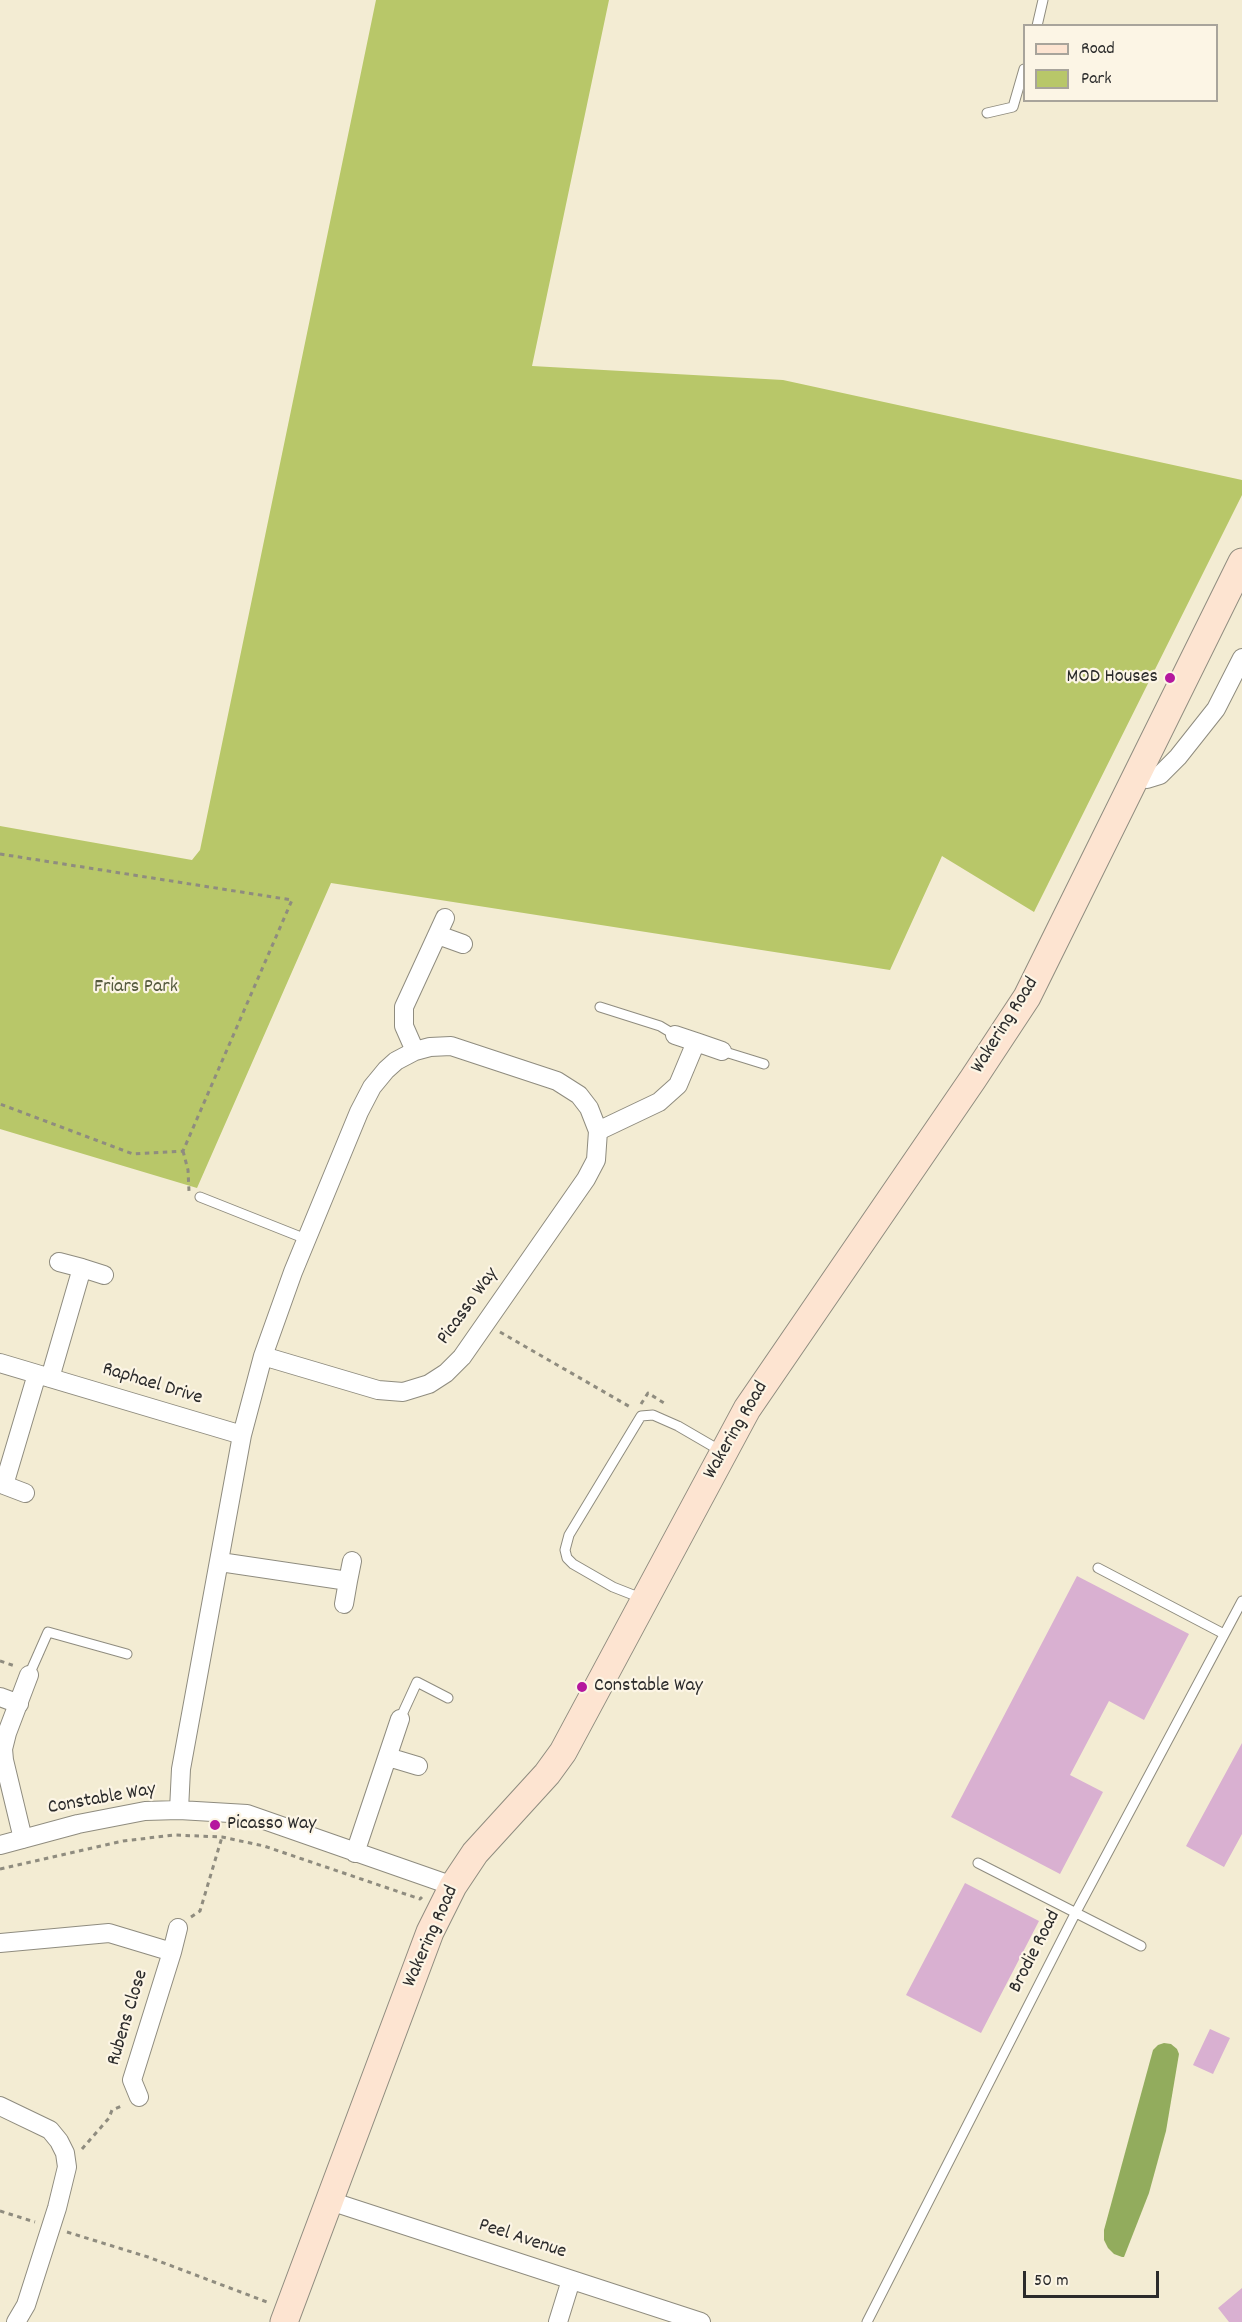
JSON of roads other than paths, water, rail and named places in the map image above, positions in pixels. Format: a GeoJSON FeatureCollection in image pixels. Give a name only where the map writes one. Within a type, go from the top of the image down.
{"type":"FeatureCollection","features":[{"type":"Feature","properties":{"kind":"street","name":"Wakering Road"},"geometry":{"type":"LineString","coordinates":[[286,2316],[430,1932],[443,1883],[475,1853],[547,1774],[563,1752],[747,1408],[973,1080],[1027,997],[1242,562]]}},
{"type":"Feature","properties":{"kind":"street"},"geometry":{"type":"LineString","coordinates":[[1136,777],[1147,779],[1160,775],[1179,757],[1216,709],[1242,657]]}},
{"type":"Feature","properties":{"kind":"street"},"geometry":{"type":"LineString","coordinates":[[415,1051],[404,1026],[404,1007],[442,926],[463,944]]}},
{"type":"Feature","properties":{"kind":"street"},"geometry":{"type":"LineString","coordinates":[[675,1035],[722,1051]]}},
{"type":"Feature","properties":{"kind":"street"},"geometry":{"type":"LineString","coordinates":[[598,1131],[659,1102],[678,1085],[696,1042]]}},
{"type":"Feature","properties":{"kind":"street","name":"Picasso Way"},"geometry":{"type":"LineString","coordinates":[[178,1810],[181,1769],[242,1435],[263,1356],[306,1239],[372,1087],[391,1065],[415,1051],[430,1047],[451,1046],[557,1081],[579,1095],[589,1108],[598,1131],[596,1160],[586,1179],[462,1358],[446,1373],[429,1384],[403,1392],[378,1390],[263,1356]]}},
{"type":"Feature","properties":{"kind":"street"},"geometry":{"type":"LineString","coordinates":[[59,1262],[104,1275]]}},
{"type":"Feature","properties":{"kind":"street"},"geometry":{"type":"LineString","coordinates":[[25,1493],[2,1485],[82,1268]]}},
{"type":"Feature","properties":{"kind":"street","name":"Raphael Drive"},"geometry":{"type":"LineString","coordinates":[[0,1363],[242,1435]]}},
{"type":"Feature","properties":{"kind":"street"},"geometry":{"type":"LineString","coordinates":[[345,1604],[352,1561]]}},
{"type":"Feature","properties":{"kind":"street"},"geometry":{"type":"LineString","coordinates":[[220,1562],[348,1581]]}},
{"type":"Feature","properties":{"kind":"street"},"geometry":{"type":"LineString","coordinates":[[23,1839],[2,1749],[29,1675]]}},
{"type":"Feature","properties":{"kind":"street"},"geometry":{"type":"LineString","coordinates":[[0,1697],[19,1704]]}},
{"type":"Feature","properties":{"kind":"street"},"geometry":{"type":"LineString","coordinates":[[356,1853],[400,1719]]}},
{"type":"Feature","properties":{"kind":"street"},"geometry":{"type":"LineString","coordinates":[[387,1757],[418,1766]]}},
{"type":"Feature","properties":{"kind":"street","name":"Constable Way"},"geometry":{"type":"LineString","coordinates":[[0,1845],[145,1811],[178,1810],[247,1814],[443,1883]]}},
{"type":"Feature","properties":{"kind":"street","name":"Rubens Close"},"geometry":{"type":"LineString","coordinates":[[139,2097],[132,2080],[178,1928]]}},
{"type":"Feature","properties":{"kind":"street","name":"Rubens Close"},"geometry":{"type":"LineString","coordinates":[[0,1943],[109,1933],[172,1952]]}},
{"type":"Feature","properties":{"kind":"street"},"geometry":{"type":"LineString","coordinates":[[0,2106],[50,2130],[59,2141],[67,2164],[65,2183],[26,2305],[16,2322]]}},
{"type":"Feature","properties":{"kind":"street","name":"Peel Avenue"},"geometry":{"type":"LineString","coordinates":[[330,2202],[700,2322]]}},
{"type":"Feature","properties":{"kind":"street"},"geometry":{"type":"LineString","coordinates":[[558,2322],[571,2280]]}},
{"type":"Feature","properties":{"kind":"lane"},"geometry":{"type":"LineString","coordinates":[[1037,24],[1043,0]]}},
{"type":"Feature","properties":{"kind":"lane"},"geometry":{"type":"LineString","coordinates":[[987,113],[1013,107],[1023,72]]}},
{"type":"Feature","properties":{"kind":"lane"},"geometry":{"type":"LineString","coordinates":[[600,1007],[660,1026],[675,1035]]}},
{"type":"Feature","properties":{"kind":"lane"},"geometry":{"type":"LineString","coordinates":[[722,1051],[764,1064]]}},
{"type":"Feature","properties":{"kind":"lane"},"geometry":{"type":"LineString","coordinates":[[200,1197],[306,1239]]}},
{"type":"Feature","properties":{"kind":"lane"},"geometry":{"type":"LineString","coordinates":[[646,1600],[613,1587],[573,1564],[567,1558],[565,1550],[569,1535],[641,1416],[653,1415],[678,1426],[723,1453]]}},
{"type":"Feature","properties":{"kind":"lane"},"geometry":{"type":"LineString","coordinates":[[1098,1568],[1224,1634]]}},
{"type":"Feature","properties":{"kind":"lane","name":"Brodie Road"},"geometry":{"type":"LineString","coordinates":[[867,2322],[1076,1912],[1242,1601]]}},
{"type":"Feature","properties":{"kind":"lane"},"geometry":{"type":"LineString","coordinates":[[29,1675],[48,1632],[127,1654]]}},
{"type":"Feature","properties":{"kind":"lane"},"geometry":{"type":"LineString","coordinates":[[400,1719],[417,1682],[448,1698]]}},
{"type":"Feature","properties":{"kind":"lane"},"geometry":{"type":"LineString","coordinates":[[978,1863],[1141,1946]]}},
{"type":"Feature","properties":{"kind":"place","name":"MOD Houses"},"geometry":{"type":"Point","coordinates":[1170,678]}},
{"type":"Feature","properties":{"kind":"place","name":"Constable Way"},"geometry":{"type":"Point","coordinates":[582,1687]}},
{"type":"Feature","properties":{"kind":"place","name":"Picasso Way"},"geometry":{"type":"Point","coordinates":[215,1825]}},
{"type":"Feature","properties":{"kind":"park label","name":"Friars Park"},"geometry":{"type":"Point","coordinates":[136,988]}}]}
